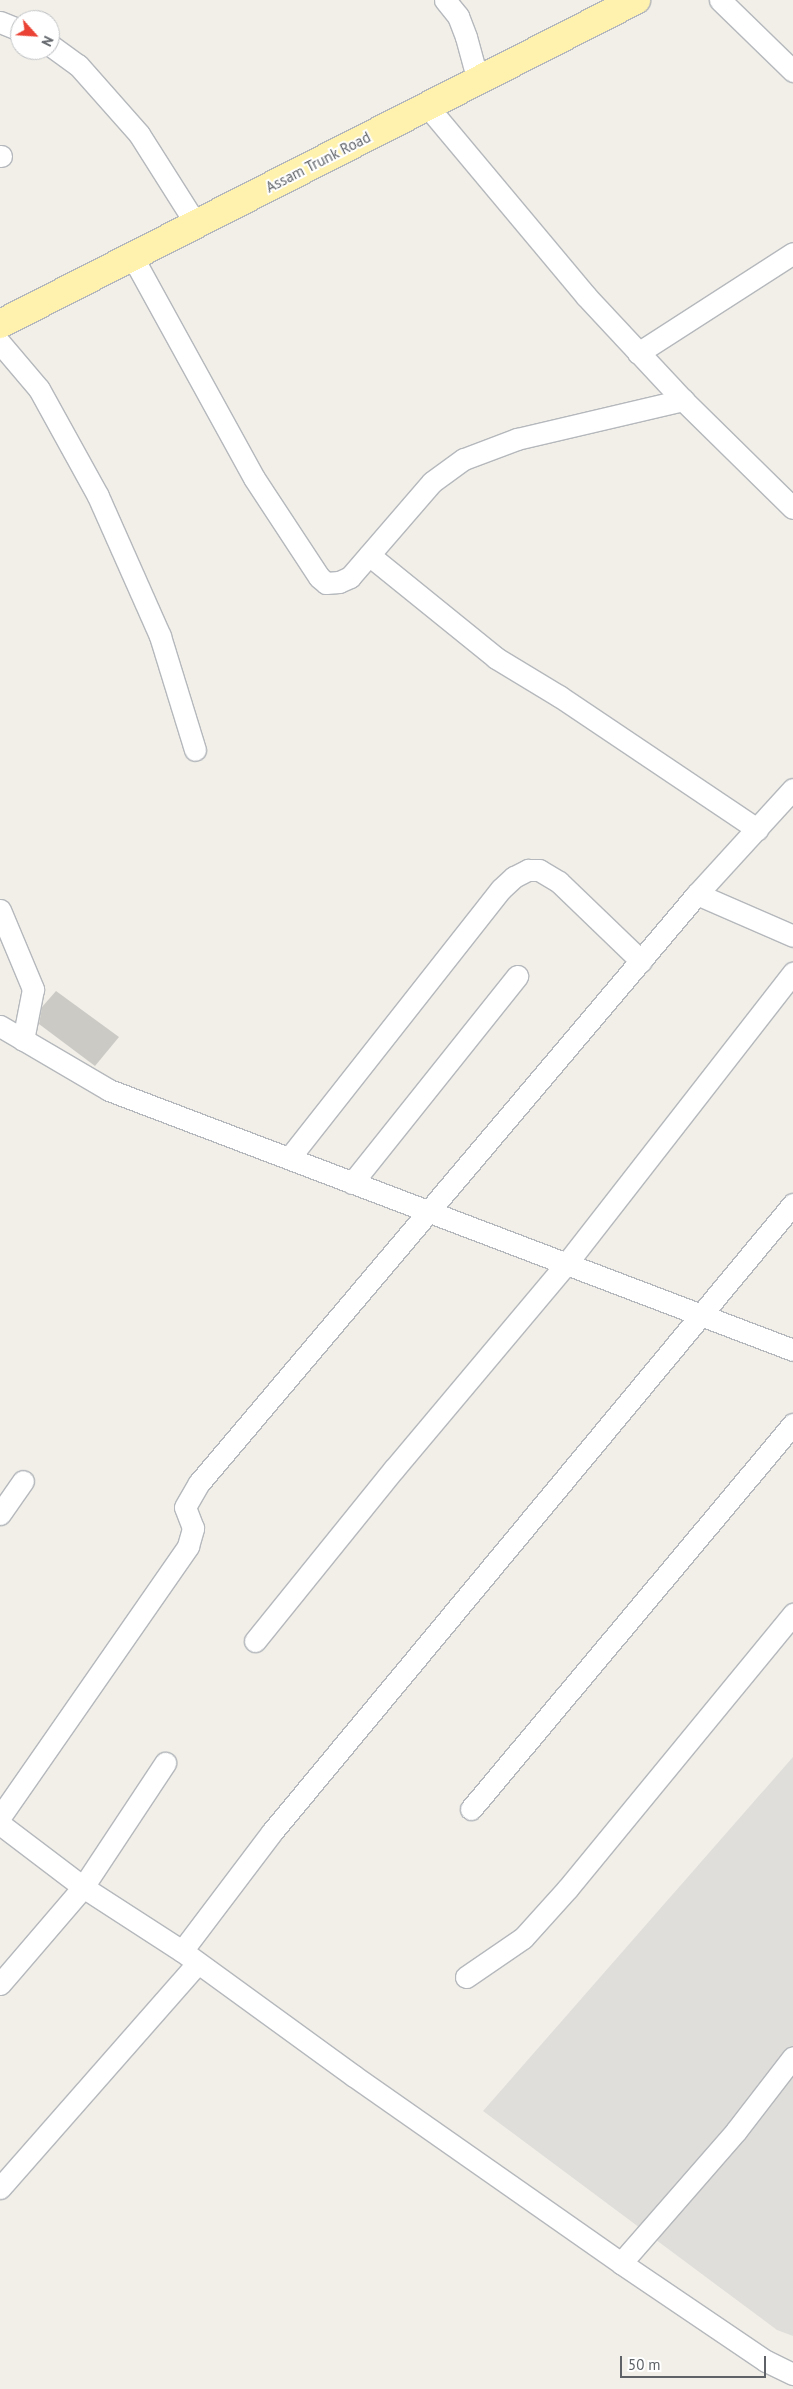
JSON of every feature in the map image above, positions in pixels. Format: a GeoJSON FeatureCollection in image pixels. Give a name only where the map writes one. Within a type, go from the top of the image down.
{"type":"FeatureCollection","features":[{"type":"Feature","properties":{"kind":"main road","name":"Assam Trunk Road"},"geometry":{"type":"LineString","coordinates":[[0,324],[636,0]]}},
{"type":"Feature","properties":{"kind":"street"},"geometry":{"type":"LineString","coordinates":[[445,0],[458,16],[478,81]]}},
{"type":"Feature","properties":{"kind":"street"},"geometry":{"type":"LineString","coordinates":[[720,0],[793,71]]}},
{"type":"Feature","properties":{"kind":"street"},"geometry":{"type":"LineString","coordinates":[[60,52],[78,65],[139,134],[196,224]]}},
{"type":"Feature","properties":{"kind":"street"},"geometry":{"type":"LineString","coordinates":[[428,107],[586,296],[682,400],[793,508]]}},
{"type":"Feature","properties":{"kind":"street"},"geometry":{"type":"LineString","coordinates":[[638,353],[793,252]]}},
{"type":"Feature","properties":{"kind":"street"},"geometry":{"type":"LineString","coordinates":[[132,256],[254,478],[319,577],[326,583],[339,582],[350,577],[432,482],[464,460],[517,439],[682,400]]}},
{"type":"Feature","properties":{"kind":"street"},"geometry":{"type":"LineString","coordinates":[[0,343],[39,389],[98,496],[160,636],[195,750]]}},
{"type":"Feature","properties":{"kind":"street"},"geometry":{"type":"LineString","coordinates":[[369,555],[496,658],[558,696],[757,829]]}},
{"type":"Feature","properties":{"kind":"street"},"geometry":{"type":"LineString","coordinates":[[0,1817],[188,1546],[193,1528],[185,1507],[199,1483],[430,1213],[697,894],[793,789]]}},
{"type":"Feature","properties":{"kind":"street"},"geometry":{"type":"LineString","coordinates":[[290,1157],[501,889],[514,877],[528,870],[539,870],[559,882],[641,961]]}},
{"type":"Feature","properties":{"kind":"street"},"geometry":{"type":"LineString","coordinates":[[697,894],[793,936]]}},
{"type":"Feature","properties":{"kind":"street"},"geometry":{"type":"LineString","coordinates":[[0,910],[33,989],[23,1040]]}},
{"type":"Feature","properties":{"kind":"street"},"geometry":{"type":"LineString","coordinates":[[255,1641],[394,1468],[568,1263],[793,973]]}},
{"type":"Feature","properties":{"kind":"street"},"geometry":{"type":"LineString","coordinates":[[352,1183],[517,976]]}},
{"type":"Feature","properties":{"kind":"street"},"geometry":{"type":"LineString","coordinates":[[0,1026],[109,1090],[290,1157],[430,1213],[568,1263],[793,1350]]}},
{"type":"Feature","properties":{"kind":"street"},"geometry":{"type":"LineString","coordinates":[[0,2188],[190,1957],[272,1832],[793,1204]]}},
{"type":"Feature","properties":{"kind":"street"},"geometry":{"type":"LineString","coordinates":[[471,1809],[793,1424]]}},
{"type":"Feature","properties":{"kind":"street"},"geometry":{"type":"LineString","coordinates":[[0,1514],[23,1481]]}},
{"type":"Feature","properties":{"kind":"street"},"geometry":{"type":"LineString","coordinates":[[466,1977],[523,1938],[568,1888],[793,1614]]}},
{"type":"Feature","properties":{"kind":"street"},"geometry":{"type":"LineString","coordinates":[[0,1984],[83,1887],[165,1764]]}},
{"type":"Feature","properties":{"kind":"street"},"geometry":{"type":"LineString","coordinates":[[0,1824],[83,1887],[190,1957],[621,2263],[766,2361],[793,2374]]}},
{"type":"Feature","properties":{"kind":"street"},"geometry":{"type":"LineString","coordinates":[[621,2263],[736,2131],[793,2056]]}},
{"type":"Feature","properties":{"kind":"shaded area"},"geometry":{"type":"Polygon","coordinates":[[[793,1757],[793,2336],[777,2330],[483,2111],[793,1757]]]}},
{"type":"Feature","properties":{"kind":"building"},"geometry":{"type":"Polygon","coordinates":[[[56,991],[119,1037],[95,1066],[39,1024],[42,1007],[56,991]]]}}]}
